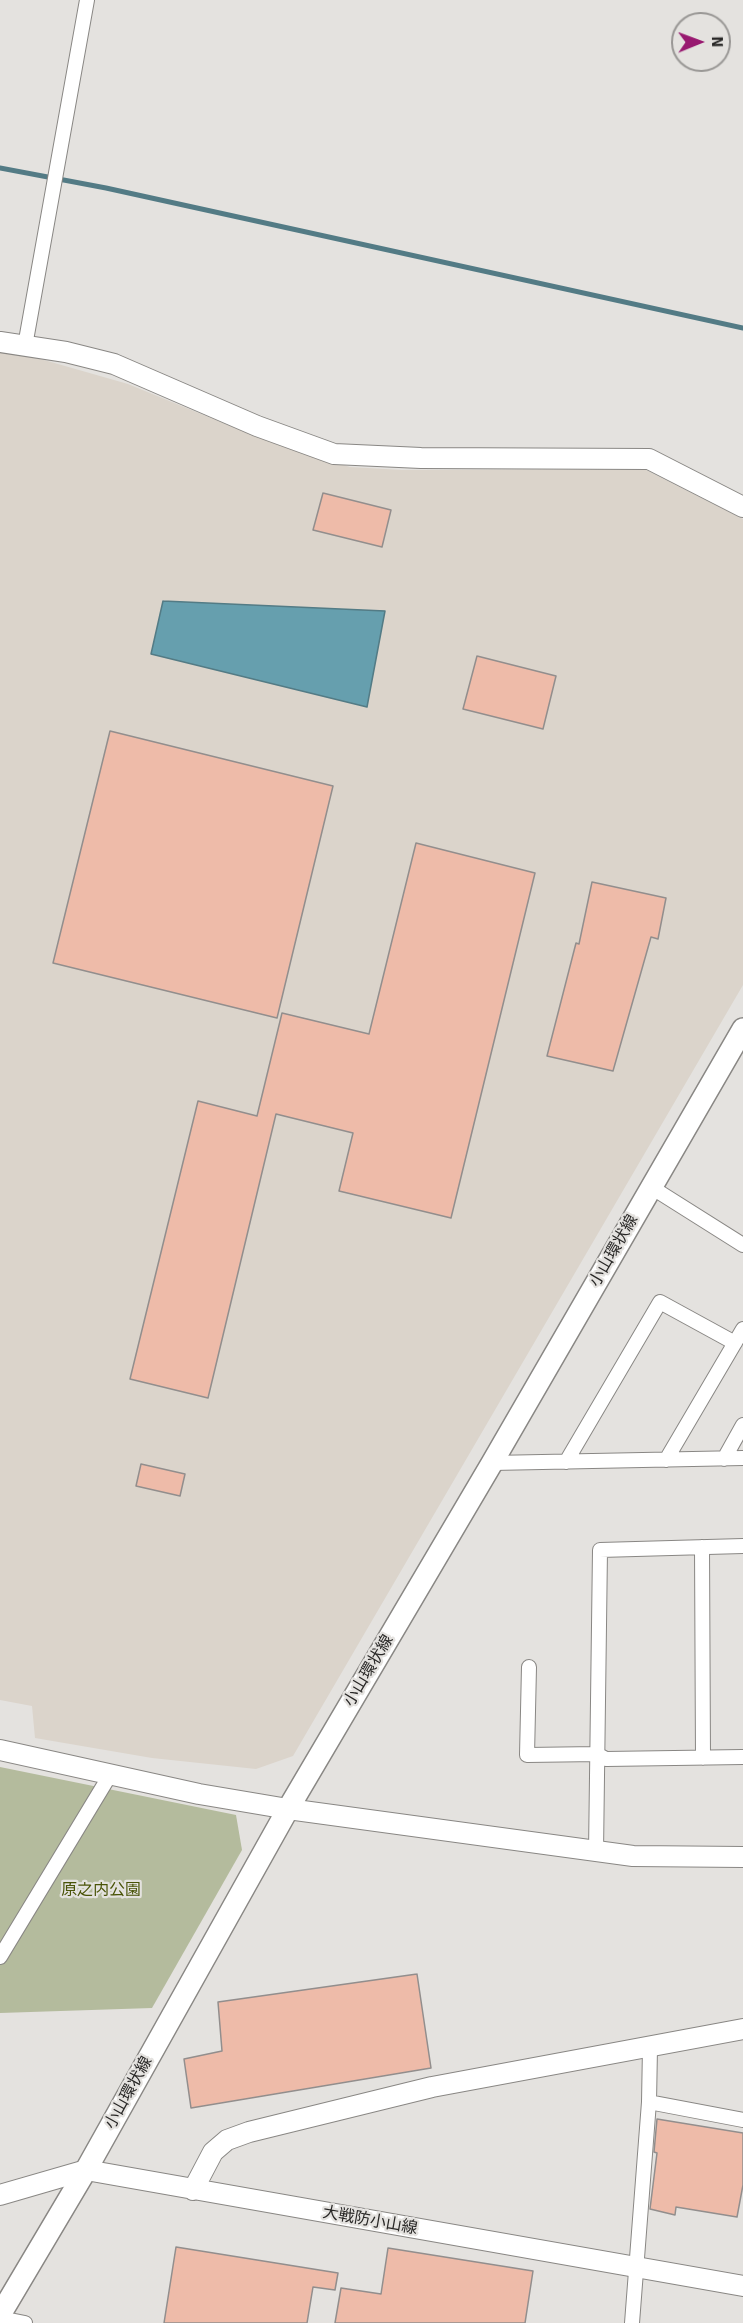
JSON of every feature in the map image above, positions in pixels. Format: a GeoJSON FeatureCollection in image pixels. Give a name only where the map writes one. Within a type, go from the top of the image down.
{"type":"FeatureCollection","features":[{"type":"Feature","properties":{"kind":"main road","name":"小山環状線"},"geometry":{"type":"LineString","coordinates":[[0,2317],[86,2170],[288,1809],[492,1463],[743,1029]]}},
{"type":"Feature","properties":{"kind":"street"},"geometry":{"type":"LineString","coordinates":[[25,346],[87,0]]}},
{"type":"Feature","properties":{"kind":"street"},"geometry":{"type":"LineString","coordinates":[[0,342],[90,357],[114,364],[257,426],[334,454],[421,458],[649,459],[743,507]]}},
{"type":"Feature","properties":{"kind":"street"},"geometry":{"type":"LineString","coordinates":[[651,1187],[743,1245]]}},
{"type":"Feature","properties":{"kind":"street"},"geometry":{"type":"LineString","coordinates":[[566,1462],[660,1302],[735,1342]]}},
{"type":"Feature","properties":{"kind":"street"},"geometry":{"type":"LineString","coordinates":[[666,1460],[743,1329]]}},
{"type":"Feature","properties":{"kind":"street"},"geometry":{"type":"LineString","coordinates":[[724,1459],[743,1425]]}},
{"type":"Feature","properties":{"kind":"street"},"geometry":{"type":"LineString","coordinates":[[492,1463],[743,1458]]}},
{"type":"Feature","properties":{"kind":"street"},"geometry":{"type":"LineString","coordinates":[[596,1852],[600,1550],[743,1546]]}},
{"type":"Feature","properties":{"kind":"street"},"geometry":{"type":"LineString","coordinates":[[702,1547],[703,1758]]}},
{"type":"Feature","properties":{"kind":"street"},"geometry":{"type":"LineString","coordinates":[[529,1667],[527,1755],[597,1754],[606,1759],[743,1757]]}},
{"type":"Feature","properties":{"kind":"street"},"geometry":{"type":"LineString","coordinates":[[0,1750],[199,1794],[288,1809],[633,1856],[743,1857]]}},
{"type":"Feature","properties":{"kind":"street"},"geometry":{"type":"LineString","coordinates":[[0,1957],[110,1775]]}},
{"type":"Feature","properties":{"kind":"street"},"geometry":{"type":"LineString","coordinates":[[193,2190],[213,2152],[227,2140],[249,2132],[432,2087],[743,2029]]}},
{"type":"Feature","properties":{"kind":"street"},"geometry":{"type":"LineString","coordinates":[[632,2323],[649,2102],[650,2048]]}},
{"type":"Feature","properties":{"kind":"street"},"geometry":{"type":"LineString","coordinates":[[649,2102],[743,2120]]}},
{"type":"Feature","properties":{"kind":"street","name":"大戦防小山線"},"geometry":{"type":"LineString","coordinates":[[0,2195],[86,2170],[743,2286]]}},
{"type":"Feature","properties":{"kind":"street"},"geometry":{"type":"LineString","coordinates":[[0,2317],[25,2323]]}},
{"type":"Feature","properties":{"kind":"shaded area"},"geometry":{"type":"Polygon","coordinates":[[[0,352],[37,358],[128,384],[250,434],[350,467],[402,470],[644,469],[743,519],[743,985],[293,1756],[256,1769],[152,1758],[35,1738],[32,1706],[0,1700],[0,352]]]}},
{"type":"Feature","properties":{"kind":"green space","name":"原之内公園"},"geometry":{"type":"Polygon","coordinates":[[[0,1767],[236,1815],[242,1850],[152,2008],[0,2013],[0,1767]]]}},
{"type":"Feature","properties":{"kind":"water"},"geometry":{"type":"Polygon","coordinates":[[[163,601],[385,611],[367,707],[151,654],[163,601]]]}},
{"type":"Feature","properties":{"kind":"building"},"geometry":{"type":"Polygon","coordinates":[[[323,493],[391,510],[382,547],[313,530],[323,493]]]}},
{"type":"Feature","properties":{"kind":"building"},"geometry":{"type":"Polygon","coordinates":[[[477,656],[556,676],[543,729],[463,709],[477,656]]]}},
{"type":"Feature","properties":{"kind":"building"},"geometry":{"type":"Polygon","coordinates":[[[110,731],[333,786],[277,1018],[53,963],[110,731]]]}},
{"type":"Feature","properties":{"kind":"building"},"geometry":{"type":"Polygon","coordinates":[[[416,843],[535,873],[451,1218],[339,1191],[353,1133],[276,1114],[208,1398],[130,1379],[198,1101],[257,1116],[282,1013],[369,1034],[416,843]]]}},
{"type":"Feature","properties":{"kind":"building"},"geometry":{"type":"Polygon","coordinates":[[[592,882],[666,898],[658,939],[651,937],[613,1071],[547,1056],[576,943],[579,944],[592,882]]]}},
{"type":"Feature","properties":{"kind":"building"},"geometry":{"type":"Polygon","coordinates":[[[141,1464],[185,1474],[180,1496],[136,1486],[141,1464]]]}},
{"type":"Feature","properties":{"kind":"building"},"geometry":{"type":"Polygon","coordinates":[[[417,1974],[431,2068],[191,2108],[184,2059],[222,2051],[218,2002],[417,1974]]]}},
{"type":"Feature","properties":{"kind":"building"},"geometry":{"type":"Polygon","coordinates":[[[657,2119],[743,2133],[743,2185],[737,2217],[676,2207],[675,2215],[650,2209],[657,2153],[654,2152],[657,2119]]]}},
{"type":"Feature","properties":{"kind":"building"},"geometry":{"type":"Polygon","coordinates":[[[176,2247],[338,2273],[335,2290],[313,2287],[307,2323],[164,2323],[176,2247]]]}},
{"type":"Feature","properties":{"kind":"building"},"geometry":{"type":"Polygon","coordinates":[[[388,2248],[533,2271],[525,2323],[335,2323],[341,2288],[381,2294],[388,2248]]]}},
{"type":"Feature","properties":{"kind":"waterway"},"geometry":{"type":"LineString","coordinates":[[0,168],[106,188],[743,328]]}}]}
